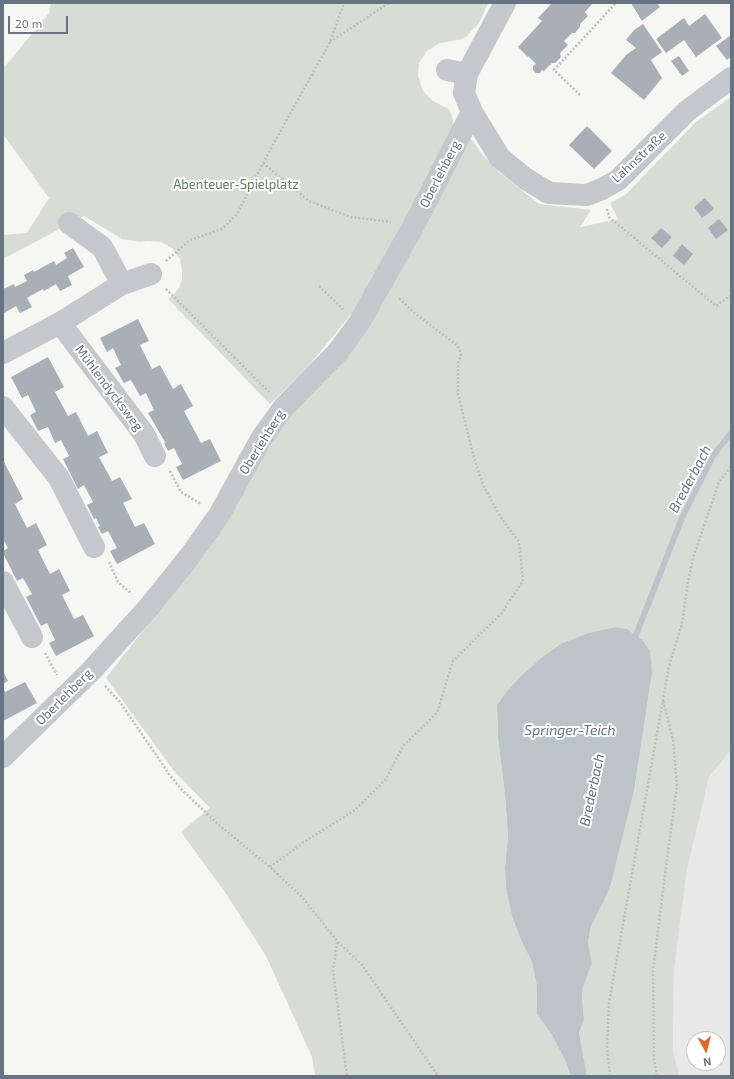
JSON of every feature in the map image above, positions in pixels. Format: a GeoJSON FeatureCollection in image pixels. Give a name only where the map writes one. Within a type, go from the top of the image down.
{"type":"FeatureCollection","features":[{"type":"Feature","properties":{"kind":"street"},"geometry":{"type":"LineString","coordinates":[[472,112],[457,72],[505,3]]}},
{"type":"Feature","properties":{"kind":"street","name":"Lahnstraße"},"geometry":{"type":"LineString","coordinates":[[472,112],[500,158],[526,179],[549,192],[587,195],[618,180],[687,111],[731,78]]}},
{"type":"Feature","properties":{"kind":"street","name":"Oberlehberg"},"geometry":{"type":"LineString","coordinates":[[3,757],[91,671],[149,607],[190,556],[219,515],[261,439],[284,407],[338,353],[359,323],[414,225],[472,112]]}},
{"type":"Feature","properties":{"kind":"street"},"geometry":{"type":"LineString","coordinates":[[69,223],[102,247],[122,284]]}},
{"type":"Feature","properties":{"kind":"street"},"geometry":{"type":"LineString","coordinates":[[3,353],[60,323],[122,284],[151,274]]}},
{"type":"Feature","properties":{"kind":"street","name":"Mühlendycksweg"},"geometry":{"type":"LineString","coordinates":[[60,323],[144,434],[155,456]]}},
{"type":"Feature","properties":{"kind":"street"},"geometry":{"type":"LineString","coordinates":[[3,407],[59,478],[94,547]]}},
{"type":"Feature","properties":{"kind":"street"},"geometry":{"type":"LineString","coordinates":[[3,582],[32,637]]}},
{"type":"Feature","properties":{"kind":"path"},"geometry":{"type":"LineString","coordinates":[[284,407],[151,274],[190,240],[222,229],[237,214],[263,163],[330,42],[344,3]]}},
{"type":"Feature","properties":{"kind":"path"},"geometry":{"type":"LineString","coordinates":[[330,42],[389,3]]}},
{"type":"Feature","properties":{"kind":"path"},"geometry":{"type":"LineString","coordinates":[[580,95],[554,70],[616,3]]}},
{"type":"Feature","properties":{"kind":"path"},"geometry":{"type":"LineString","coordinates":[[263,163],[309,201],[350,217],[414,225]]}},
{"type":"Feature","properties":{"kind":"path"},"geometry":{"type":"LineString","coordinates":[[602,189],[609,217],[716,306],[731,295]]}},
{"type":"Feature","properties":{"kind":"path"},"geometry":{"type":"LineString","coordinates":[[270,867],[304,842],[355,810],[386,779],[403,746],[437,713],[453,660],[501,614],[523,581],[519,542],[500,516],[484,487],[474,458],[458,394],[458,363],[461,354],[458,346],[413,312],[382,282]]}},
{"type":"Feature","properties":{"kind":"path"},"geometry":{"type":"LineString","coordinates":[[320,286],[359,323]]}},
{"type":"Feature","properties":{"kind":"path"},"geometry":{"type":"LineString","coordinates":[[155,456],[165,463],[181,492],[219,515]]}},
{"type":"Feature","properties":{"kind":"path"},"geometry":{"type":"LineString","coordinates":[[610,1076],[607,1047],[609,1003],[669,666],[682,624],[688,581],[694,555],[719,482],[731,467]]}},
{"type":"Feature","properties":{"kind":"path"},"geometry":{"type":"LineString","coordinates":[[94,547],[105,554],[118,582],[149,607]]}},
{"type":"Feature","properties":{"kind":"path"},"geometry":{"type":"LineString","coordinates":[[32,637],[41,644],[58,676],[72,690]]}},
{"type":"Feature","properties":{"kind":"path"},"geometry":{"type":"LineString","coordinates":[[91,671],[120,702],[169,774],[182,789],[218,825],[243,847],[270,867],[302,897],[337,942],[362,965],[438,1076]]}},
{"type":"Feature","properties":{"kind":"path"},"geometry":{"type":"LineString","coordinates":[[657,1076],[654,1059],[654,971],[677,786],[673,740],[663,698]]}},
{"type":"Feature","properties":{"kind":"path"},"geometry":{"type":"LineString","coordinates":[[337,942],[333,971],[347,1076]]}},
{"type":"Feature","properties":{"kind":"shaded area"},"geometry":{"type":"Polygon","coordinates":[[[731,750],[731,1076],[680,1076],[673,1052],[674,970],[687,870],[709,777],[731,750]]]}},
{"type":"Feature","properties":{"kind":"green space","name":"Abenteuer-Spielplatz"},"geometry":{"type":"Polygon","coordinates":[[[51,3],[488,3],[479,23],[466,37],[440,43],[427,51],[419,63],[418,76],[423,91],[433,101],[449,109],[453,119],[453,129],[389,252],[356,308],[308,367],[270,404],[168,299],[179,288],[182,280],[182,269],[180,259],[173,249],[161,242],[140,242],[122,239],[84,216],[3,259],[3,235],[27,233],[49,198],[3,134],[3,69],[49,13],[51,3]]]}},
{"type":"Feature","properties":{"kind":"green space"},"geometry":{"type":"Polygon","coordinates":[[[731,97],[731,750],[709,777],[687,870],[674,970],[673,1052],[680,1076],[587,1076],[579,1033],[584,1020],[582,998],[583,987],[592,963],[588,942],[591,926],[611,884],[634,791],[652,673],[636,635],[627,629],[616,627],[588,633],[562,643],[541,658],[521,676],[506,692],[497,705],[498,738],[508,835],[505,868],[506,889],[512,916],[521,940],[532,962],[537,987],[537,1014],[552,1035],[566,1062],[571,1076],[315,1076],[312,1057],[266,956],[227,895],[181,832],[210,808],[174,771],[106,678],[200,557],[292,410],[470,137],[481,153],[499,172],[539,204],[591,210],[580,227],[618,219],[610,203],[625,195],[697,121],[731,97]]]}},
{"type":"Feature","properties":{"kind":"water","name":"Springer-Teich"},"geometry":{"type":"Polygon","coordinates":[[[616,627],[627,629],[642,640],[650,651],[652,673],[634,791],[611,884],[591,926],[588,942],[592,963],[583,987],[582,998],[584,1020],[579,1033],[587,1076],[571,1076],[566,1062],[552,1035],[537,1014],[537,987],[532,962],[521,940],[512,916],[506,889],[505,868],[508,835],[498,738],[497,705],[506,692],[521,676],[541,658],[562,643],[588,633],[616,627]]]}},
{"type":"Feature","properties":{"kind":"building"},"geometry":{"type":"Polygon","coordinates":[[[552,3],[593,3],[585,12],[588,16],[580,24],[580,27],[575,33],[572,33],[564,41],[568,45],[560,53],[561,57],[544,71],[542,70],[540,73],[536,73],[533,70],[533,66],[536,64],[518,47],[542,21],[538,18],[552,3]]]}},
{"type":"Feature","properties":{"kind":"building"},"geometry":{"type":"Polygon","coordinates":[[[631,3],[657,3],[660,7],[642,21],[631,3]]]}},
{"type":"Feature","properties":{"kind":"building"},"geometry":{"type":"Polygon","coordinates":[[[705,14],[722,38],[696,57],[684,40],[666,53],[656,39],[684,18],[689,26],[705,14]]]}},
{"type":"Feature","properties":{"kind":"building"},"geometry":{"type":"Polygon","coordinates":[[[643,24],[662,52],[651,60],[662,78],[644,100],[611,73],[626,55],[636,48],[626,40],[634,30],[643,24]]]}},
{"type":"Feature","properties":{"kind":"building"},"geometry":{"type":"Polygon","coordinates":[[[731,35],[731,57],[727,60],[716,46],[731,35]]]}},
{"type":"Feature","properties":{"kind":"building"},"geometry":{"type":"Polygon","coordinates":[[[679,56],[689,71],[682,76],[671,61],[679,56]]]}},
{"type":"Feature","properties":{"kind":"building"},"geometry":{"type":"Polygon","coordinates":[[[587,126],[612,151],[594,169],[569,145],[587,126]]]}},
{"type":"Feature","properties":{"kind":"building"},"geometry":{"type":"Polygon","coordinates":[[[705,198],[714,209],[702,218],[694,207],[705,198]]]}},
{"type":"Feature","properties":{"kind":"building"},"geometry":{"type":"Polygon","coordinates":[[[719,219],[728,230],[716,239],[708,228],[719,219]]]}},
{"type":"Feature","properties":{"kind":"building"},"geometry":{"type":"Polygon","coordinates":[[[661,228],[672,237],[662,248],[651,238],[661,228]]]}},
{"type":"Feature","properties":{"kind":"building"},"geometry":{"type":"Polygon","coordinates":[[[682,244],[693,254],[684,265],[673,256],[682,244]]]}},
{"type":"Feature","properties":{"kind":"building"},"geometry":{"type":"Polygon","coordinates":[[[73,248],[84,267],[68,276],[72,285],[60,291],[56,284],[44,291],[43,289],[27,298],[32,307],[20,313],[16,306],[4,313],[3,289],[14,284],[15,287],[27,281],[24,275],[33,270],[34,272],[54,261],[56,265],[67,258],[64,253],[73,248]]]}},
{"type":"Feature","properties":{"kind":"building"},"geometry":{"type":"Polygon","coordinates":[[[138,319],[149,341],[140,345],[152,369],[160,365],[173,389],[181,384],[193,406],[184,411],[201,443],[210,439],[221,461],[183,480],[176,467],[182,464],[174,448],[168,451],[164,443],[165,442],[148,413],[154,410],[146,393],[140,396],[131,380],[124,383],[115,368],[121,365],[113,348],[107,352],[100,338],[138,319]]]}},
{"type":"Feature","properties":{"kind":"building"},"geometry":{"type":"Polygon","coordinates":[[[48,357],[64,387],[55,392],[68,416],[76,412],[88,436],[97,431],[108,453],[99,457],[112,481],[120,477],[132,499],[123,503],[135,527],[144,523],[155,544],[117,564],[110,551],[117,548],[108,531],[102,534],[98,527],[100,526],[96,518],[94,519],[87,505],[93,502],[84,485],[78,489],[63,459],[69,456],[61,440],[55,443],[48,427],[38,431],[30,415],[36,412],[28,395],[22,398],[11,377],[48,357]]]}},
{"type":"Feature","properties":{"kind":"building"},"geometry":{"type":"Polygon","coordinates":[[[3,460],[23,499],[15,504],[27,528],[36,523],[47,545],[38,550],[50,574],[59,569],[70,591],[62,595],[74,619],[83,615],[94,636],[56,656],[49,643],[55,640],[47,623],[41,626],[26,597],[32,594],[23,578],[17,581],[3,553],[3,551],[8,548],[3,539],[3,460]]]}},
{"type":"Feature","properties":{"kind":"building"},"geometry":{"type":"Polygon","coordinates":[[[3,671],[8,681],[3,684],[3,671]]]}},
{"type":"Feature","properties":{"kind":"building"},"geometry":{"type":"Polygon","coordinates":[[[25,682],[37,703],[3,721],[3,688],[5,692],[25,682]]]}},
{"type":"Feature","properties":{"kind":"waterway","name":"Brederbach"},"geometry":{"type":"LineString","coordinates":[[634,642],[682,518],[713,456],[731,433]]}}]}
